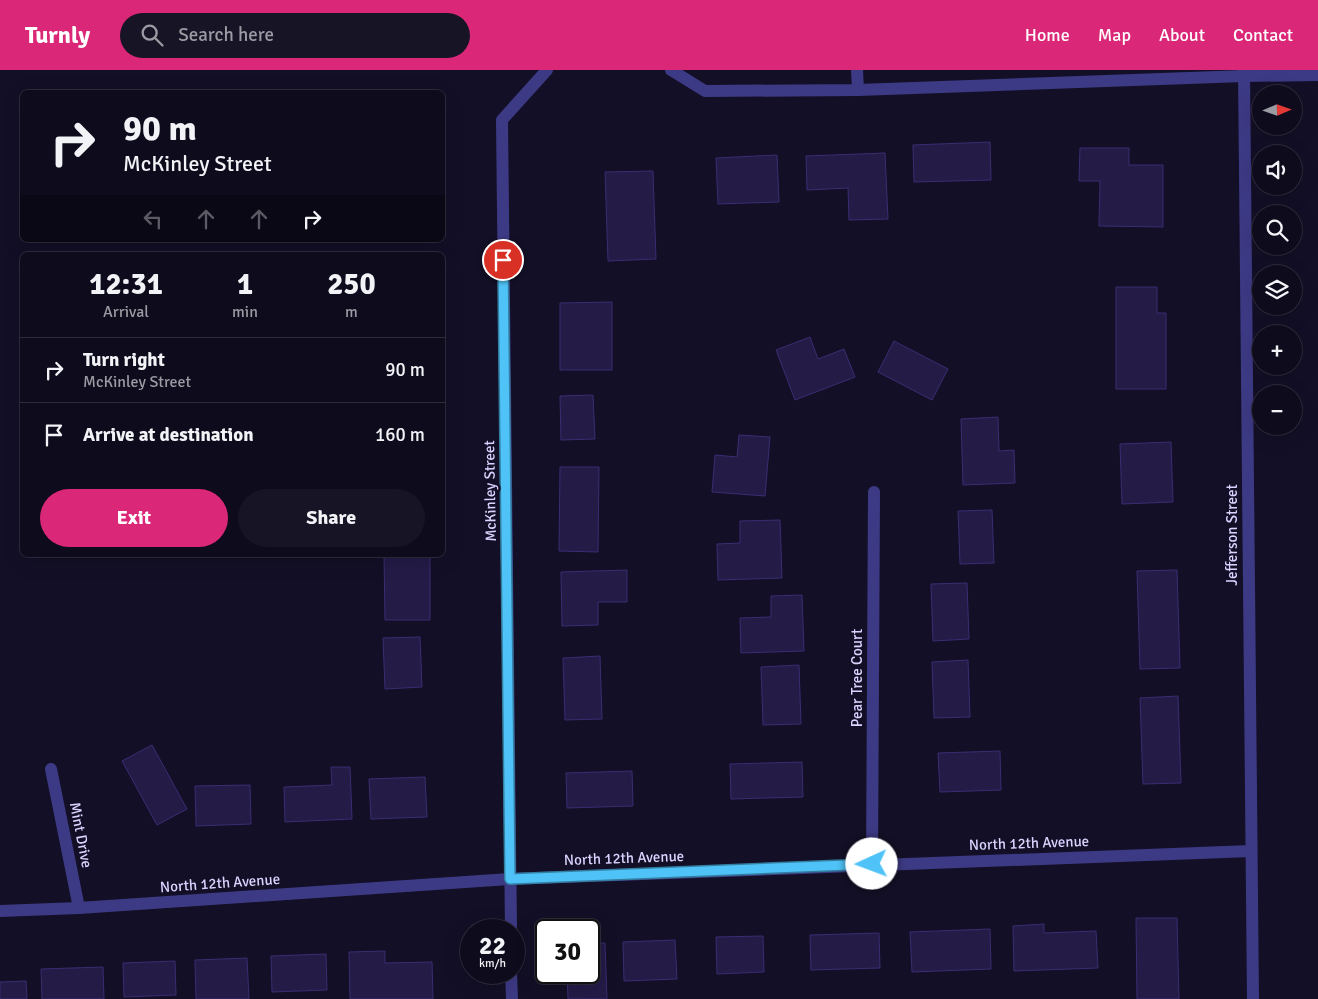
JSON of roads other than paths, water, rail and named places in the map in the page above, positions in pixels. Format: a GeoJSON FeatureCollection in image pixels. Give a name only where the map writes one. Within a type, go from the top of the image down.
{"type":"FeatureCollection","features":[{"type":"Feature","properties":{"kind":"street","name":"McKinley Street"},"geometry":{"type":"LineString","coordinates":[[511,919],[502,120],[548,70]]}},
{"type":"Feature","properties":{"kind":"street"},"geometry":{"type":"LineString","coordinates":[[671,70],[705,91],[858,90],[1244,73],[1318,75]]}},
{"type":"Feature","properties":{"kind":"street"},"geometry":{"type":"LineString","coordinates":[[857,70],[858,90]]}},
{"type":"Feature","properties":{"kind":"street","name":"Jefferson Street"},"geometry":{"type":"LineString","coordinates":[[1244,73],[1250,851],[1253,999]]}},
{"type":"Feature","properties":{"kind":"street","name":"Pear Tree Court"},"geometry":{"type":"LineString","coordinates":[[872,864],[874,492]]}},
{"type":"Feature","properties":{"kind":"street","name":"Mint Drive"},"geometry":{"type":"LineString","coordinates":[[52,769],[79,908]]}},
{"type":"Feature","properties":{"kind":"street","name":"North 12th Avenue"},"geometry":{"type":"LineString","coordinates":[[0,911],[79,908],[510,879],[1250,851]]}},
{"type":"Feature","properties":{"kind":"street"},"geometry":{"type":"LineString","coordinates":[[511,984],[512,999]]}}]}
